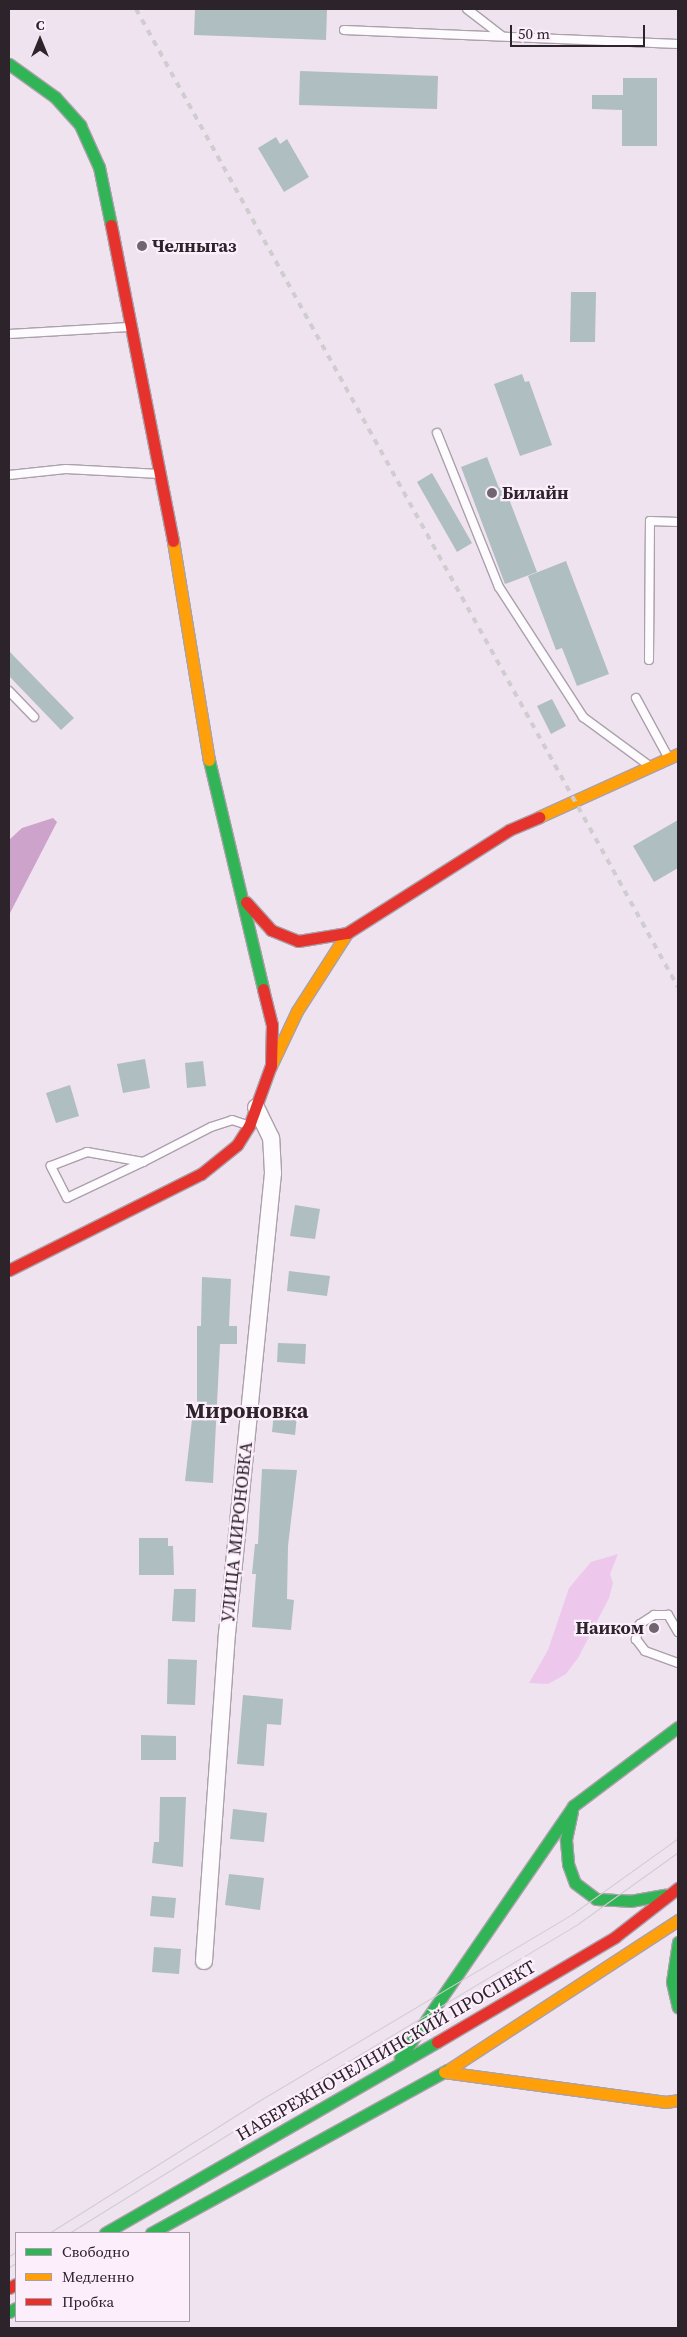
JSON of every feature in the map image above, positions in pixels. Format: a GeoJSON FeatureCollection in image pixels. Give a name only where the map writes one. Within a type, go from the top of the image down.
{"type":"FeatureCollection","features":[{"type":"Feature","properties":{"kind":"main road"},"geometry":{"type":"LineString","coordinates":[[9,64],[54,97],[80,125],[99,167],[134,327],[162,474],[208,756],[244,900],[272,1025],[271,1066]]}},
{"type":"Feature","properties":{"kind":"main road"},"geometry":{"type":"LineString","coordinates":[[244,900],[271,930],[298,941],[347,933],[509,830],[673,755]]}},
{"type":"Feature","properties":{"kind":"main road"},"geometry":{"type":"LineString","coordinates":[[9,1270],[201,1174],[237,1145],[249,1126],[271,1066],[297,1011],[347,933]]}},
{"type":"Feature","properties":{"kind":"main road"},"geometry":{"type":"LineString","coordinates":[[392,2069],[422,2030],[545,1843],[574,1806],[678,1727]]}},
{"type":"Feature","properties":{"kind":"main road"},"geometry":{"type":"LineString","coordinates":[[574,1806],[566,1840],[568,1864],[575,1883],[596,1898],[630,1901],[674,1891]]}},
{"type":"Feature","properties":{"kind":"main road","name":"НАБЕРЕЖНОЧЕЛНИНСКИЙ ПРОСПЕКТ"},"geometry":{"type":"LineString","coordinates":[[106,2232],[392,2069],[614,1936],[674,1891]]}},
{"type":"Feature","properties":{"kind":"main road"},"geometry":{"type":"LineString","coordinates":[[153,2232],[444,2072],[678,1920]]}},
{"type":"Feature","properties":{"kind":"main road"},"geometry":{"type":"LineString","coordinates":[[678,1942],[672,1982],[678,2007]]}},
{"type":"Feature","properties":{"kind":"main road"},"geometry":{"type":"LineString","coordinates":[[444,2072],[666,2102],[678,2100]]}},
{"type":"Feature","properties":{"kind":"street","name":"УЛИЦА МИРОНОВКА"},"geometry":{"type":"LineString","coordinates":[[204,1961],[227,1634],[273,1173],[271,1138],[256,1107]]}},
{"type":"Feature","properties":{"kind":"lane"},"geometry":{"type":"LineString","coordinates":[[467,9],[504,37]]}},
{"type":"Feature","properties":{"kind":"lane"},"geometry":{"type":"LineString","coordinates":[[344,30],[678,44]]}},
{"type":"Feature","properties":{"kind":"lane"},"geometry":{"type":"LineString","coordinates":[[9,334],[134,327]]}},
{"type":"Feature","properties":{"kind":"lane"},"geometry":{"type":"LineString","coordinates":[[437,433],[498,587],[583,717],[649,766]]}},
{"type":"Feature","properties":{"kind":"lane"},"geometry":{"type":"LineString","coordinates":[[9,475],[66,469],[162,474]]}},
{"type":"Feature","properties":{"kind":"lane"},"geometry":{"type":"LineString","coordinates":[[649,660],[650,521],[678,522]]}},
{"type":"Feature","properties":{"kind":"lane"},"geometry":{"type":"LineString","coordinates":[[9,691],[34,716]]}},
{"type":"Feature","properties":{"kind":"lane"},"geometry":{"type":"LineString","coordinates":[[636,698],[673,755]]}},
{"type":"Feature","properties":{"kind":"lane"},"geometry":{"type":"LineString","coordinates":[[144,1162],[87,1152],[51,1166],[67,1198],[144,1162],[232,1120],[249,1126]]}},
{"type":"Feature","properties":{"kind":"lane"},"geometry":{"type":"LineString","coordinates":[[678,1632],[668,1615],[654,1615],[640,1624],[636,1639],[645,1652],[678,1662]]}},
{"type":"Feature","properties":{"kind":"shaded area"},"geometry":{"type":"Polygon","coordinates":[[[53,818],[57,822],[9,915],[9,840],[22,828],[53,818]]]}},
{"type":"Feature","properties":{"kind":"shaded area"},"geometry":{"type":"Polygon","coordinates":[[[618,1554],[610,1574],[613,1583],[609,1598],[578,1658],[566,1674],[548,1684],[529,1683],[548,1650],[569,1588],[591,1562],[618,1554]]]}},
{"type":"Feature","properties":{"kind":"building"},"geometry":{"type":"Polygon","coordinates":[[[195,9],[327,10],[326,40],[194,35],[195,9]]]}},
{"type":"Feature","properties":{"kind":"building"},"geometry":{"type":"Polygon","coordinates":[[[300,71],[438,76],[437,109],[299,105],[300,71]]]}},
{"type":"Feature","properties":{"kind":"building"},"geometry":{"type":"Polygon","coordinates":[[[623,78],[657,78],[657,146],[622,146],[622,110],[592,109],[592,95],[623,95],[623,78]]]}},
{"type":"Feature","properties":{"kind":"building"},"geometry":{"type":"Polygon","coordinates":[[[276,137],[280,144],[287,139],[309,177],[284,192],[258,148],[276,137]]]}},
{"type":"Feature","properties":{"kind":"building"},"geometry":{"type":"Polygon","coordinates":[[[571,292],[596,292],[595,342],[570,342],[571,292]]]}},
{"type":"Feature","properties":{"kind":"building"},"geometry":{"type":"Polygon","coordinates":[[[522,374],[525,382],[529,381],[552,445],[520,456],[494,384],[522,374]]]}},
{"type":"Feature","properties":{"kind":"building"},"geometry":{"type":"Polygon","coordinates":[[[487,457],[499,488],[504,486],[537,572],[505,584],[461,467],[487,457]]]}},
{"type":"Feature","properties":{"kind":"building"},"geometry":{"type":"Polygon","coordinates":[[[432,473],[472,543],[457,552],[417,482],[432,473]]]}},
{"type":"Feature","properties":{"kind":"building"},"geometry":{"type":"Polygon","coordinates":[[[566,561],[609,674],[577,686],[562,648],[556,650],[528,576],[566,561]]]}},
{"type":"Feature","properties":{"kind":"building"},"geometry":{"type":"Polygon","coordinates":[[[9,651],[74,718],[61,730],[9,676],[9,651]]]}},
{"type":"Feature","properties":{"kind":"building"},"geometry":{"type":"Polygon","coordinates":[[[552,699],[566,726],[551,734],[537,706],[552,699]]]}},
{"type":"Feature","properties":{"kind":"building"},"geometry":{"type":"Polygon","coordinates":[[[678,820],[678,868],[654,882],[633,846],[678,820]]]}},
{"type":"Feature","properties":{"kind":"building"},"geometry":{"type":"Polygon","coordinates":[[[145,1059],[150,1088],[123,1093],[117,1064],[145,1059]]]}},
{"type":"Feature","properties":{"kind":"building"},"geometry":{"type":"Polygon","coordinates":[[[203,1061],[206,1086],[187,1088],[185,1063],[203,1061]]]}},
{"type":"Feature","properties":{"kind":"building"},"geometry":{"type":"Polygon","coordinates":[[[70,1085],[79,1116],[56,1123],[46,1093],[70,1085]]]}},
{"type":"Feature","properties":{"kind":"building"},"geometry":{"type":"Polygon","coordinates":[[[295,1205],[320,1209],[315,1239],[290,1236],[295,1205]]]}},
{"type":"Feature","properties":{"kind":"building"},"geometry":{"type":"Polygon","coordinates":[[[289,1271],[330,1276],[327,1296],[287,1291],[289,1271]]]}},
{"type":"Feature","properties":{"kind":"building"},"geometry":{"type":"Polygon","coordinates":[[[202,1277],[231,1279],[229,1326],[237,1326],[237,1344],[220,1344],[213,1483],[185,1481],[193,1411],[197,1412],[197,1326],[201,1326],[202,1277]]]}},
{"type":"Feature","properties":{"kind":"building"},"geometry":{"type":"Polygon","coordinates":[[[278,1343],[306,1344],[305,1364],[277,1362],[278,1343]]]}},
{"type":"Feature","properties":{"kind":"building"},"geometry":{"type":"Polygon","coordinates":[[[274,1413],[297,1416],[295,1435],[272,1432],[274,1413]]]}},
{"type":"Feature","properties":{"kind":"building"},"geometry":{"type":"Polygon","coordinates":[[[262,1469],[297,1470],[288,1546],[287,1599],[294,1600],[291,1630],[252,1627],[256,1574],[252,1574],[255,1544],[258,1544],[262,1469]]]}},
{"type":"Feature","properties":{"kind":"building"},"geometry":{"type":"Polygon","coordinates":[[[139,1538],[168,1538],[168,1546],[173,1546],[174,1575],[139,1575],[139,1538]]]}},
{"type":"Feature","properties":{"kind":"building"},"geometry":{"type":"Polygon","coordinates":[[[174,1589],[196,1589],[195,1622],[172,1621],[174,1589]]]}},
{"type":"Feature","properties":{"kind":"building"},"geometry":{"type":"Polygon","coordinates":[[[168,1659],[197,1660],[195,1705],[167,1704],[168,1659]]]}},
{"type":"Feature","properties":{"kind":"building"},"geometry":{"type":"Polygon","coordinates":[[[243,1695],[283,1699],[281,1725],[267,1724],[264,1766],[237,1764],[243,1695]]]}},
{"type":"Feature","properties":{"kind":"building"},"geometry":{"type":"Polygon","coordinates":[[[141,1735],[176,1736],[176,1760],[141,1760],[141,1735]]]}},
{"type":"Feature","properties":{"kind":"building"},"geometry":{"type":"Polygon","coordinates":[[[160,1797],[186,1797],[183,1867],[152,1863],[154,1842],[159,1842],[160,1797]]]}},
{"type":"Feature","properties":{"kind":"building"},"geometry":{"type":"Polygon","coordinates":[[[233,1809],[267,1813],[264,1842],[230,1839],[233,1809]]]}},
{"type":"Feature","properties":{"kind":"building"},"geometry":{"type":"Polygon","coordinates":[[[229,1874],[264,1878],[260,1910],[225,1905],[229,1874]]]}},
{"type":"Feature","properties":{"kind":"building"},"geometry":{"type":"Polygon","coordinates":[[[152,1896],[176,1898],[174,1918],[150,1916],[152,1896]]]}},
{"type":"Feature","properties":{"kind":"building"},"geometry":{"type":"Polygon","coordinates":[[[154,1947],[181,1949],[179,1974],[152,1972],[154,1947]]]}},
{"type":"Feature","properties":{"kind":"tram line"},"geometry":{"type":"LineString","coordinates":[[51,2232],[262,2099],[572,1914],[678,1838]]}},
{"type":"Feature","properties":{"kind":"tram line"},"geometry":{"type":"LineString","coordinates":[[71,2232],[267,2110],[579,1923],[678,1852]]}},
{"type":"Feature","properties":{"kind":"tram line"},"geometry":{"type":"LineString","coordinates":[[9,2256],[15,2253]]}},
{"type":"Feature","properties":{"kind":"tram line"},"geometry":{"type":"LineString","coordinates":[[9,2267],[15,2264]]}},
{"type":"Feature","properties":{"kind":"railway"},"geometry":{"type":"LineString","coordinates":[[136,9],[678,987]]}},
{"type":"Feature","properties":{"kind":"traffic: fast"},"geometry":{"type":"LineString","coordinates":[[9,64],[55,97],[80,125],[99,167],[111,225]]}},
{"type":"Feature","properties":{"kind":"traffic: fast"},"geometry":{"type":"LineString","coordinates":[[209,760],[263,989]]}},
{"type":"Feature","properties":{"kind":"traffic: fast"},"geometry":{"type":"LineString","coordinates":[[400,2058],[573,1806],[678,1727]]}},
{"type":"Feature","properties":{"kind":"traffic: fast"},"geometry":{"type":"LineString","coordinates":[[572,1811],[566,1840],[568,1864],[575,1883],[596,1899],[630,1901],[665,1895]]}},
{"type":"Feature","properties":{"kind":"traffic: fast"},"geometry":{"type":"LineString","coordinates":[[678,1942],[672,1982],[678,2007]]}},
{"type":"Feature","properties":{"kind":"traffic: fast"},"geometry":{"type":"LineString","coordinates":[[107,2232],[437,2042]]}},
{"type":"Feature","properties":{"kind":"traffic: fast"},"geometry":{"type":"LineString","coordinates":[[153,2232],[448,2070]]}},
{"type":"Feature","properties":{"kind":"traffic: fast"},"geometry":{"type":"LineString","coordinates":[[9,2312],[15,2309]]}},
{"type":"Feature","properties":{"kind":"traffic: slow"},"geometry":{"type":"LineString","coordinates":[[173,541],[209,760]]}},
{"type":"Feature","properties":{"kind":"traffic: slow"},"geometry":{"type":"LineString","coordinates":[[539,817],[678,754]]}},
{"type":"Feature","properties":{"kind":"traffic: slow"},"geometry":{"type":"LineString","coordinates":[[270,1068],[297,1011],[347,933]]}},
{"type":"Feature","properties":{"kind":"traffic: slow"},"geometry":{"type":"LineString","coordinates":[[448,2070],[678,1920]]}},
{"type":"Feature","properties":{"kind":"traffic: slow"},"geometry":{"type":"LineString","coordinates":[[444,2072],[666,2102],[678,2100]]}},
{"type":"Feature","properties":{"kind":"traffic: jam"},"geometry":{"type":"LineString","coordinates":[[111,225],[173,541]]}},
{"type":"Feature","properties":{"kind":"traffic: jam"},"geometry":{"type":"LineString","coordinates":[[246,902],[271,930],[298,941],[347,933],[509,830],[539,817]]}},
{"type":"Feature","properties":{"kind":"traffic: jam"},"geometry":{"type":"LineString","coordinates":[[263,989],[272,1025],[271,1066]]}},
{"type":"Feature","properties":{"kind":"traffic: jam"},"geometry":{"type":"LineString","coordinates":[[9,1270],[201,1174],[237,1145],[249,1126],[270,1068]]}},
{"type":"Feature","properties":{"kind":"traffic: jam"},"geometry":{"type":"LineString","coordinates":[[437,2042],[615,1937],[678,1888]]}},
{"type":"Feature","properties":{"kind":"traffic: jam"},"geometry":{"type":"LineString","coordinates":[[9,2288],[15,2285]]}},
{"type":"Feature","properties":{"kind":"place","name":"Челныгаз"},"geometry":{"type":"Point","coordinates":[142,246]}},
{"type":"Feature","properties":{"kind":"place","name":"Билайн"},"geometry":{"type":"Point","coordinates":[492,493]}},
{"type":"Feature","properties":{"kind":"place","name":"Наиком"},"geometry":{"type":"Point","coordinates":[654,1628]}},
{"type":"Feature","properties":{"kind":"district","name":"Мироновка"},"geometry":{"type":"Point","coordinates":[247,1411]}}]}
